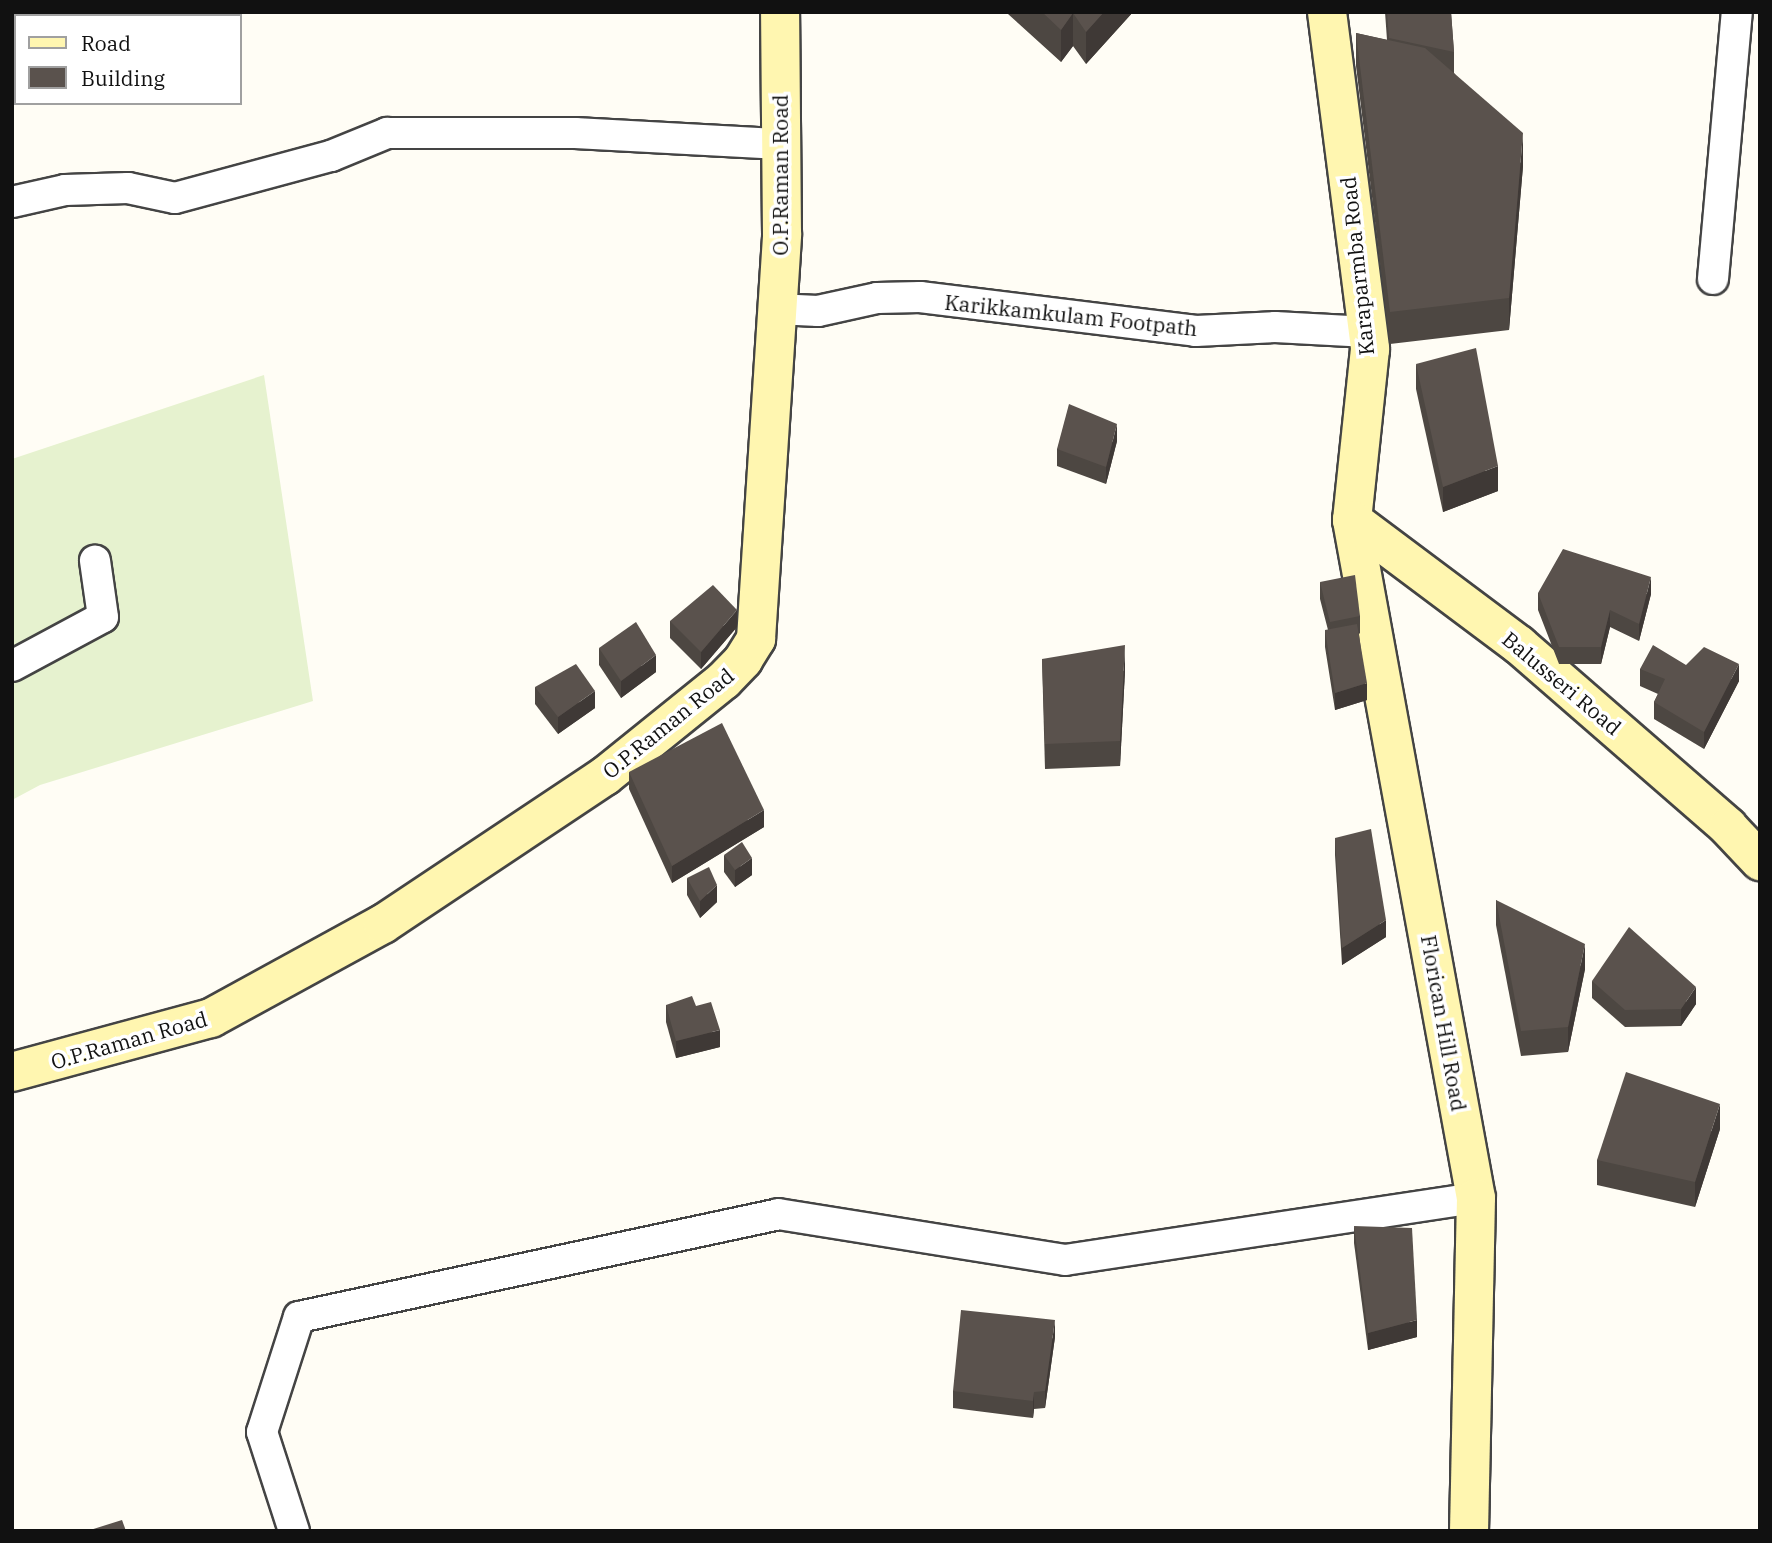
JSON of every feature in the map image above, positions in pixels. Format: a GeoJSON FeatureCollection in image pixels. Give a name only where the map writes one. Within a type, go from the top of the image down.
{"type":"FeatureCollection","features":[{"type":"Feature","properties":{"kind":"street","name":"O.P.Raman Road"},"geometry":{"type":"LineString","coordinates":[[12,1072],[211,1018],[371,931],[605,776],[724,680],[756,639],[776,309],[781,144],[780,12]]}},
{"type":"Feature","properties":{"kind":"street","name":"Karaparmba Road"},"geometry":{"type":"LineString","coordinates":[[1327,12],[1370,349],[1352,520]]}},
{"type":"Feature","properties":{"kind":"street"},"geometry":{"type":"LineString","coordinates":[[1713,279],[1737,12]]}},
{"type":"Feature","properties":{"kind":"street"},"geometry":{"type":"LineString","coordinates":[[12,202],[65,190],[128,188],[176,198],[331,156],[387,133],[575,133],[781,144]]}},
{"type":"Feature","properties":{"kind":"street","name":"Karikkamkulam Footpath"},"geometry":{"type":"LineString","coordinates":[[776,309],[818,312],[877,298],[920,297],[1196,331],[1289,327],[1368,332]]}},
{"type":"Feature","properties":{"kind":"street","name":"Balusseri Road"},"geometry":{"type":"LineString","coordinates":[[1352,520],[1520,645],[1728,827],[1760,861]]}},
{"type":"Feature","properties":{"kind":"street","name":"Florican Hill Road"},"geometry":{"type":"LineString","coordinates":[[1352,520],[1476,1198],[1469,1531]]}},
{"type":"Feature","properties":{"kind":"street"},"geometry":{"type":"LineString","coordinates":[[12,666],[103,617],[95,561]]}},
{"type":"Feature","properties":{"kind":"street"},"geometry":{"type":"LineString","coordinates":[[294,1531],[262,1432],[299,1317],[778,1214],[1065,1260],[1476,1198]]}},
{"type":"Feature","properties":{"kind":"green space"},"geometry":{"type":"Polygon","coordinates":[[[264,375],[313,701],[40,785],[12,800],[12,459],[264,375]]]}},
{"type":"Feature","properties":{"kind":"building"},"geometry":{"type":"Polygon","coordinates":[[[1042,12],[1104,12],[1086,32],[1073,13],[1061,30],[1042,12]]]}},
{"type":"Feature","properties":{"kind":"building"},"geometry":{"type":"Polygon","coordinates":[[[1387,12],[1451,12],[1454,52],[1389,38],[1387,12]]]}},
{"type":"Feature","properties":{"kind":"building"},"geometry":{"type":"Polygon","coordinates":[[[1356,33],[1425,48],[1523,133],[1509,298],[1390,312],[1356,33]]]}},
{"type":"Feature","properties":{"kind":"building"},"geometry":{"type":"Polygon","coordinates":[[[1476,348],[1498,466],[1443,487],[1416,364],[1476,348]]]}},
{"type":"Feature","properties":{"kind":"building"},"geometry":{"type":"Polygon","coordinates":[[[1069,404],[1117,424],[1106,467],[1057,449],[1069,404]]]}},
{"type":"Feature","properties":{"kind":"building"},"geometry":{"type":"Polygon","coordinates":[[[1563,549],[1651,577],[1639,624],[1610,610],[1601,647],[1559,647],[1538,593],[1563,549]]]}},
{"type":"Feature","properties":{"kind":"building"},"geometry":{"type":"Polygon","coordinates":[[[1355,575],[1360,616],[1330,622],[1320,582],[1355,575]]]}},
{"type":"Feature","properties":{"kind":"building"},"geometry":{"type":"Polygon","coordinates":[[[713,585],[737,610],[701,652],[670,621],[713,585]]]}},
{"type":"Feature","properties":{"kind":"building"},"geometry":{"type":"Polygon","coordinates":[[[636,622],[656,655],[621,681],[599,648],[636,622]]]}},
{"type":"Feature","properties":{"kind":"building"},"geometry":{"type":"Polygon","coordinates":[[[1357,624],[1367,683],[1335,693],[1325,630],[1357,624]]]}},
{"type":"Feature","properties":{"kind":"building"},"geometry":{"type":"Polygon","coordinates":[[[1125,645],[1120,741],[1045,744],[1042,659],[1125,645]]]}},
{"type":"Feature","properties":{"kind":"building"},"geometry":{"type":"Polygon","coordinates":[[[1653,645],[1686,665],[1704,647],[1739,664],[1704,732],[1654,702],[1665,679],[1640,669],[1653,645]]]}},
{"type":"Feature","properties":{"kind":"building"},"geometry":{"type":"Polygon","coordinates":[[[576,664],[595,691],[558,717],[535,687],[576,664]]]}},
{"type":"Feature","properties":{"kind":"building"},"geometry":{"type":"Polygon","coordinates":[[[722,723],[764,810],[672,866],[629,772],[722,723]]]}},
{"type":"Feature","properties":{"kind":"building"},"geometry":{"type":"Polygon","coordinates":[[[1371,829],[1386,920],[1342,948],[1335,838],[1371,829]]]}},
{"type":"Feature","properties":{"kind":"building"},"geometry":{"type":"Polygon","coordinates":[[[742,842],[752,858],[735,870],[724,855],[742,842]]]}},
{"type":"Feature","properties":{"kind":"building"},"geometry":{"type":"Polygon","coordinates":[[[709,867],[717,885],[700,901],[687,878],[709,867]]]}},
{"type":"Feature","properties":{"kind":"building"},"geometry":{"type":"Polygon","coordinates":[[[1496,900],[1585,944],[1568,1027],[1521,1031],[1496,900]]]}},
{"type":"Feature","properties":{"kind":"building"},"geometry":{"type":"Polygon","coordinates":[[[1629,927],[1696,987],[1681,1009],[1625,1010],[1592,981],[1629,927]]]}},
{"type":"Feature","properties":{"kind":"building"},"geometry":{"type":"Polygon","coordinates":[[[692,996],[696,1006],[711,1002],[720,1030],[676,1041],[666,1005],[692,996]]]}},
{"type":"Feature","properties":{"kind":"building"},"geometry":{"type":"Polygon","coordinates":[[[1626,1072],[1720,1104],[1695,1182],[1597,1160],[1626,1072]]]}},
{"type":"Feature","properties":{"kind":"building"},"geometry":{"type":"Polygon","coordinates":[[[1354,1226],[1412,1228],[1417,1320],[1368,1333],[1354,1226]]]}},
{"type":"Feature","properties":{"kind":"building"},"geometry":{"type":"Polygon","coordinates":[[[961,1310],[1055,1320],[1045,1391],[1034,1392],[1033,1401],[953,1391],[961,1310]]]}},
{"type":"Feature","properties":{"kind":"building"},"geometry":{"type":"Polygon","coordinates":[[[122,1520],[126,1531],[87,1531],[122,1520]]]}}]}
